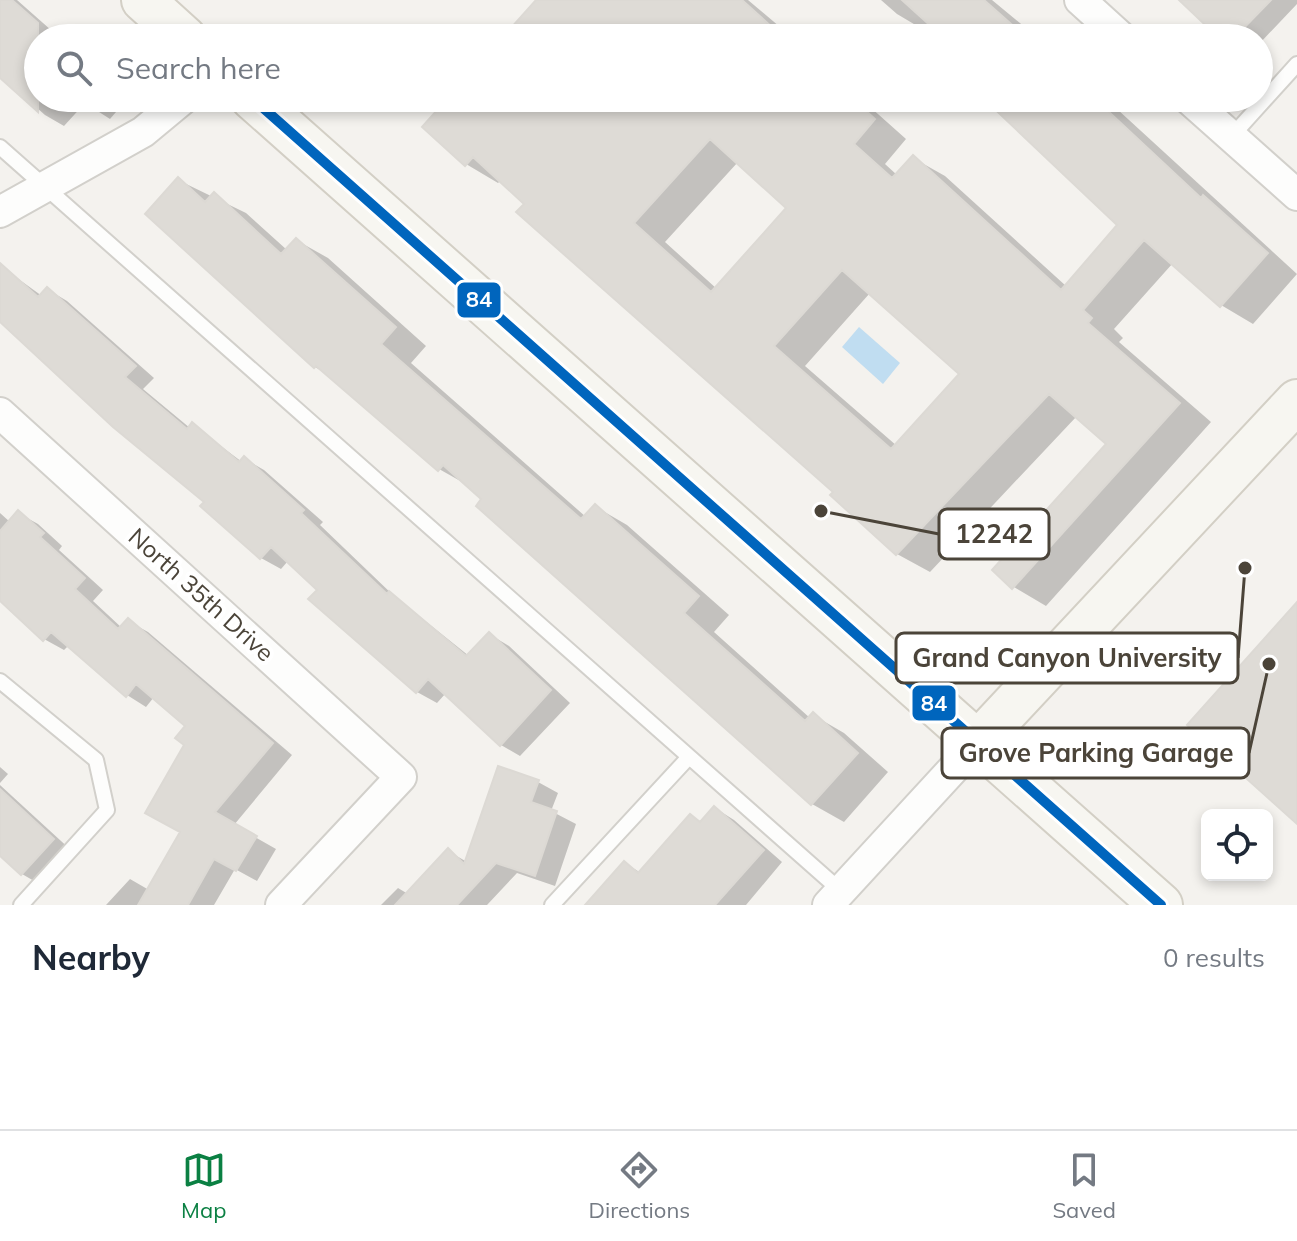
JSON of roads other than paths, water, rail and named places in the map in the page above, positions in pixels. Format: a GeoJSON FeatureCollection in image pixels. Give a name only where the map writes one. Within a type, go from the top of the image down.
{"type":"FeatureCollection","features":[{"type":"Feature","properties":{"kind":"main road"},"geometry":{"type":"LineString","coordinates":[[143,0],[170,24]]}},
{"type":"Feature","properties":{"kind":"main road"},"geometry":{"type":"LineString","coordinates":[[268,112],[1161,905]]}},
{"type":"Feature","properties":{"kind":"main road"},"geometry":{"type":"LineString","coordinates":[[978,742],[1297,401]]}},
{"type":"Feature","properties":{"kind":"street"},"geometry":{"type":"LineString","coordinates":[[1083,1],[1107,24]]}},
{"type":"Feature","properties":{"kind":"street"},"geometry":{"type":"LineString","coordinates":[[0,212],[143,132],[167,112]]}},
{"type":"Feature","properties":{"kind":"street"},"geometry":{"type":"LineString","coordinates":[[1203,112],[1297,195]]}},
{"type":"Feature","properties":{"kind":"street","name":"North 35th Drive"},"geometry":{"type":"LineString","coordinates":[[0,413],[401,777],[281,905]]}},
{"type":"Feature","properties":{"kind":"street"},"geometry":{"type":"LineString","coordinates":[[834,898],[978,742]]}},
{"type":"Feature","properties":{"kind":"lane"},"geometry":{"type":"LineString","coordinates":[[1273,91],[1297,64]]}},
{"type":"Feature","properties":{"kind":"lane"},"geometry":{"type":"LineString","coordinates":[[1231,137],[1254,112]]}},
{"type":"Feature","properties":{"kind":"lane"},"geometry":{"type":"LineString","coordinates":[[0,147],[689,757],[834,898]]}},
{"type":"Feature","properties":{"kind":"lane"},"geometry":{"type":"LineString","coordinates":[[0,681],[96,760],[107,810],[21,905]]}},
{"type":"Feature","properties":{"kind":"lane"},"geometry":{"type":"LineString","coordinates":[[552,905],[689,757]]}},
{"type":"Feature","properties":{"kind":"water"},"geometry":{"type":"Polygon","coordinates":[[[859,327],[900,363],[883,384],[842,347],[859,327]]]}},
{"type":"Feature","properties":{"kind":"place","name":"12242"},"geometry":{"type":"Point","coordinates":[821,511]}},
{"type":"Feature","properties":{"kind":"place","name":"Grand Canyon University"},"geometry":{"type":"Point","coordinates":[1245,568]}},
{"type":"Feature","properties":{"kind":"place","name":"Grove Parking Garage"},"geometry":{"type":"Point","coordinates":[1269,664]}}]}
